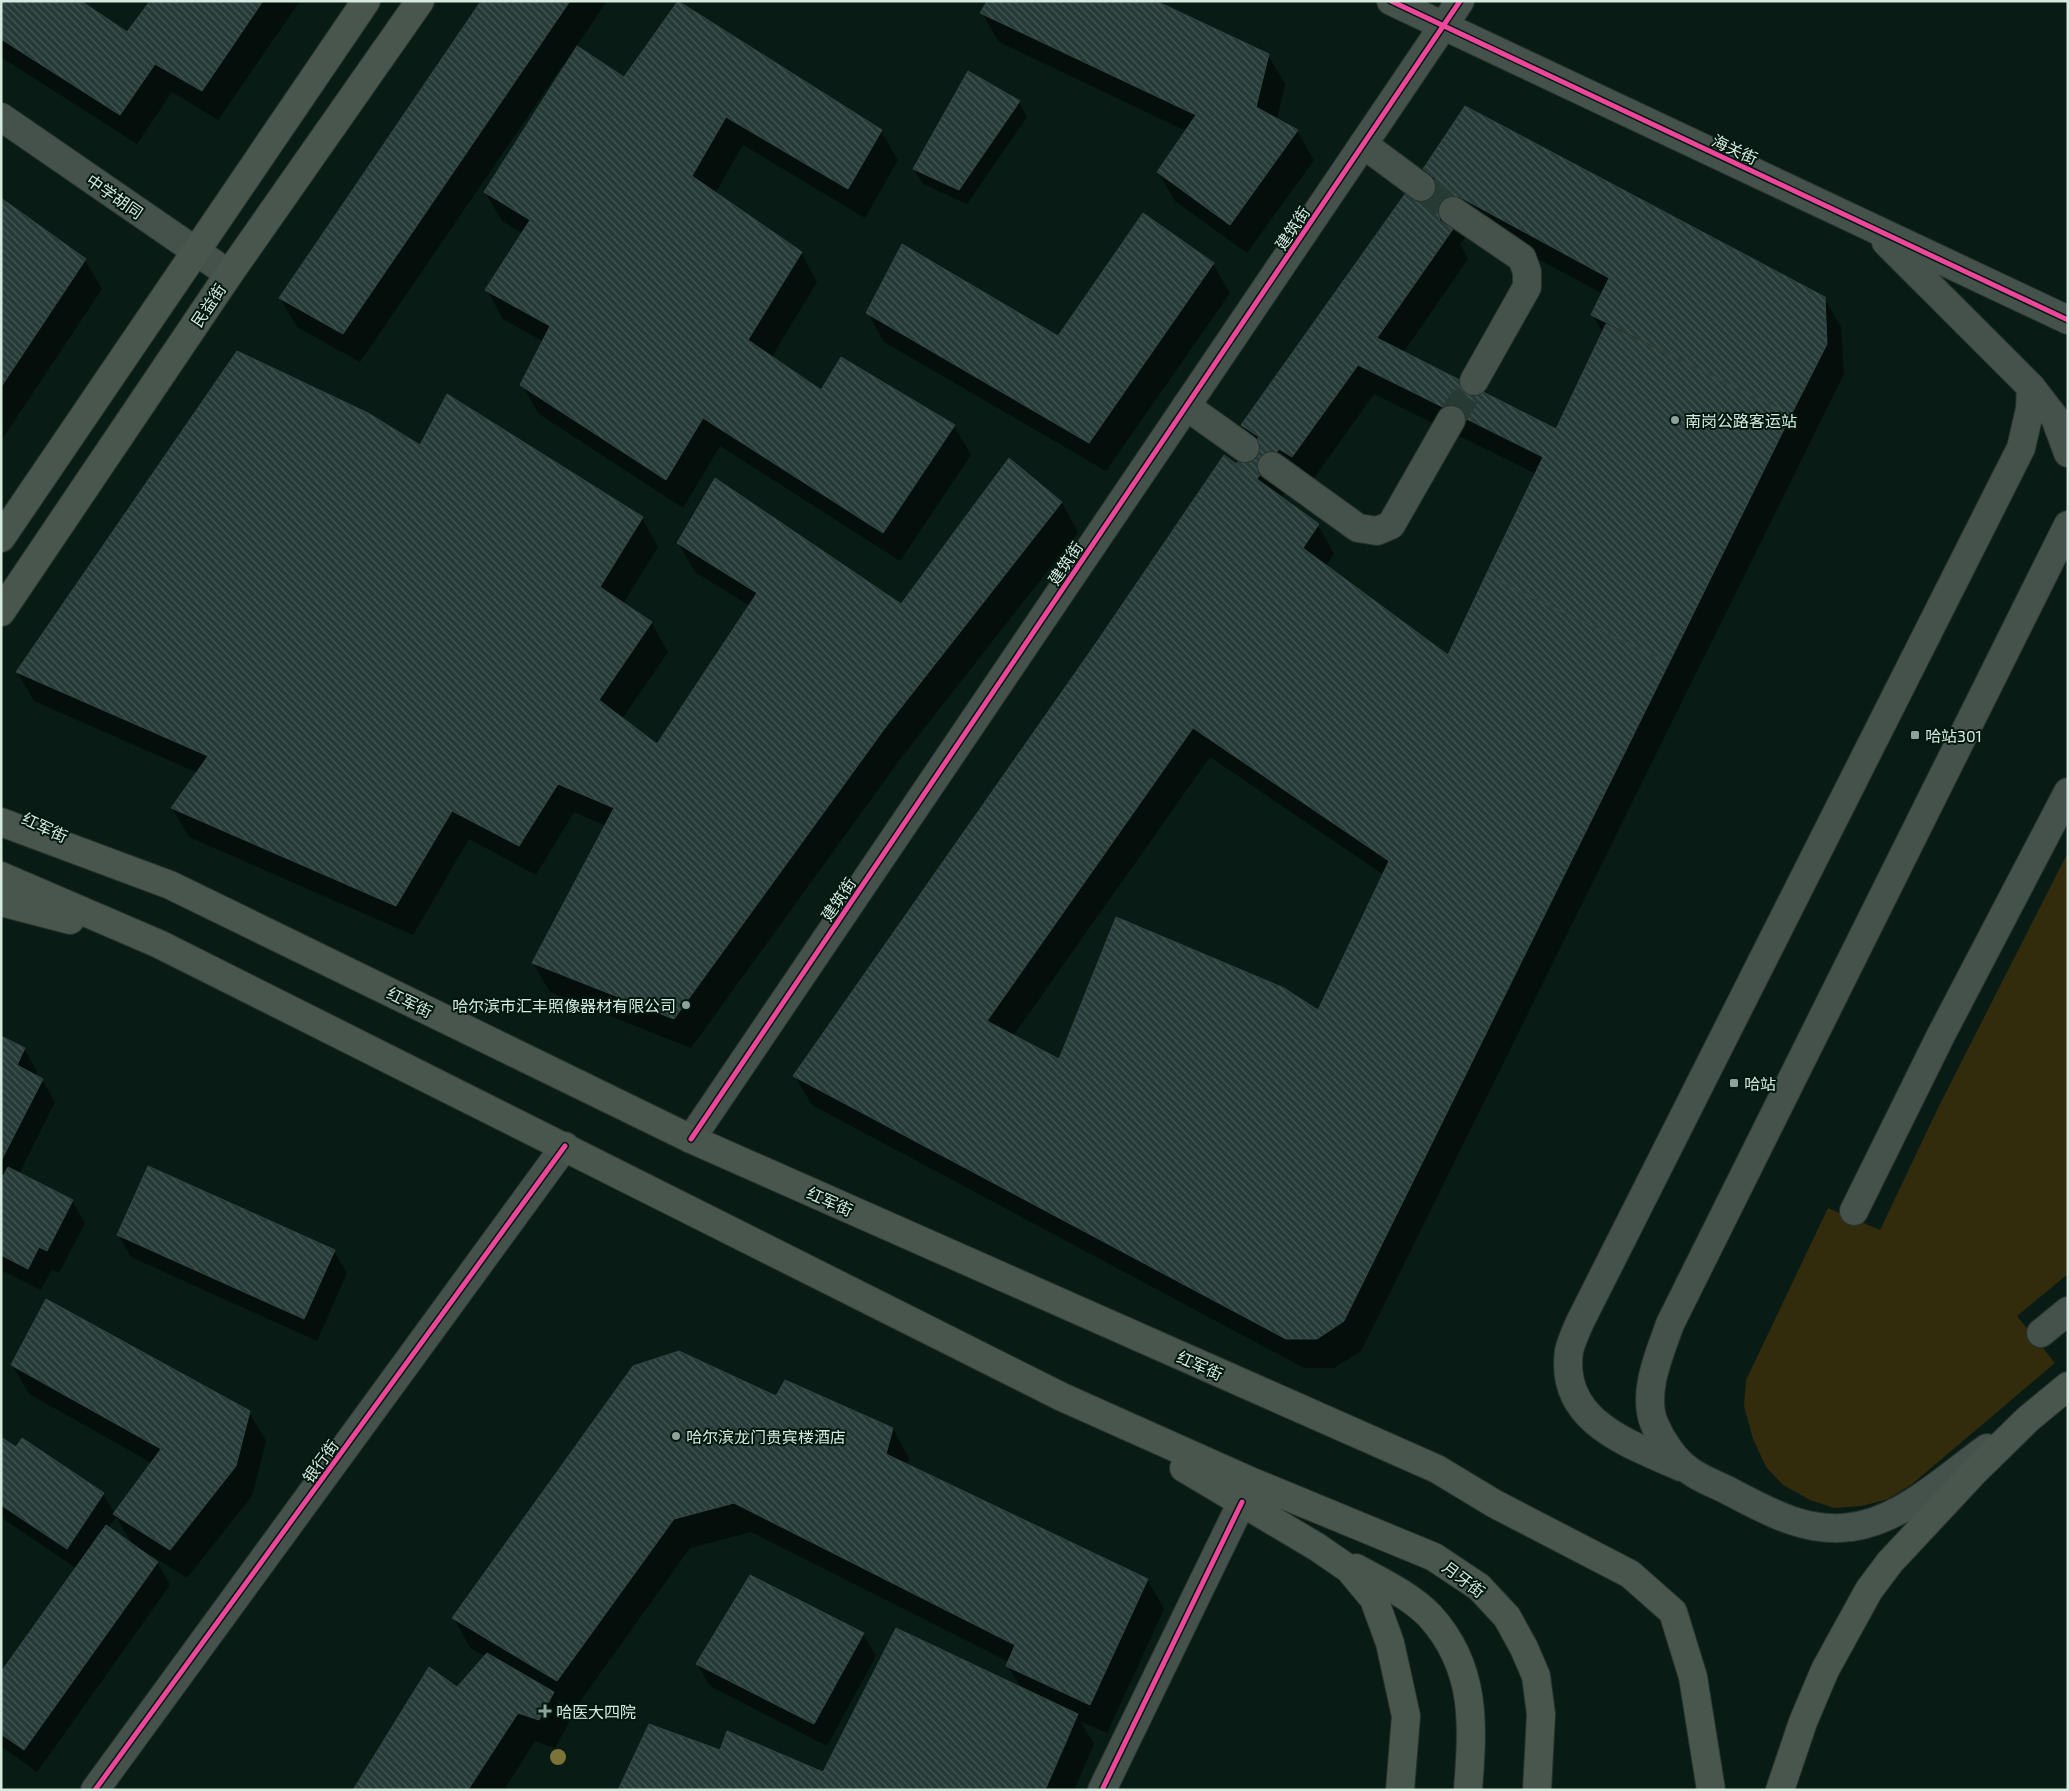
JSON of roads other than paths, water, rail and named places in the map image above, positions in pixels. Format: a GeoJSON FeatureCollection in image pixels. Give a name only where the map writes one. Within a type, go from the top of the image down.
{"type":"FeatureCollection","features":[{"type":"Feature","properties":{"kind":"main road"},"geometry":{"type":"LineString","coordinates":[[1,538],[366,1]]}},
{"type":"Feature","properties":{"kind":"main road","name":"民益街"},"geometry":{"type":"LineString","coordinates":[[1,612],[229,274],[420,1]]}},
{"type":"Feature","properties":{"kind":"main road","name":"红军街"},"geometry":{"type":"LineString","coordinates":[[1,806],[170,885],[691,1139],[1437,1469],[1495,1504],[1630,1574],[1673,1612],[1693,1677],[1711,1790]]}},
{"type":"Feature","properties":{"kind":"main road","name":"红军街"},"geometry":{"type":"LineString","coordinates":[[1,822],[170,885]]}},
{"type":"Feature","properties":{"kind":"main road"},"geometry":{"type":"LineString","coordinates":[[1,876],[159,944],[565,1146],[1246,1492],[1317,1547],[1349,1569],[1374,1599],[1390,1642],[1406,1716],[1400,1790]]}},
{"type":"Feature","properties":{"kind":"main road"},"geometry":{"type":"LineString","coordinates":[[1,902],[159,944]]}},
{"type":"Feature","properties":{"kind":"main road"},"geometry":{"type":"LineString","coordinates":[[1780,1790],[1804,1722],[1826,1670],[1868,1590],[1890,1562],[1932,1516],[2028,1419],[2068,1386]]}},
{"type":"Feature","properties":{"kind":"main road","name":"月牙街"},"geometry":{"type":"LineString","coordinates":[[1246,1492],[1434,1557],[1479,1587],[1507,1617],[1524,1648],[1536,1676],[1541,1714],[1536,1790]]}},
{"type":"Feature","properties":{"kind":"main road"},"geometry":{"type":"LineString","coordinates":[[1317,1547],[1397,1591],[1429,1615],[1452,1644],[1464,1676],[1472,1712],[1468,1790]]}},
{"type":"Feature","properties":{"kind":"street","name":"海关街"},"geometry":{"type":"LineString","coordinates":[[1391,1],[1873,228],[2063,322]]}},
{"type":"Feature","properties":{"kind":"street","name":"建筑街"},"geometry":{"type":"LineString","coordinates":[[691,1139],[1460,1]]}},
{"type":"Feature","properties":{"kind":"street","name":"中学胡同"},"geometry":{"type":"LineString","coordinates":[[1,117],[229,274]]}},
{"type":"Feature","properties":{"kind":"street"},"geometry":{"type":"LineString","coordinates":[[1363,144],[1421,187]]}},
{"type":"Feature","properties":{"kind":"street"},"geometry":{"type":"LineString","coordinates":[[1453,210],[1522,258],[1527,272],[1527,287],[1474,381]]}},
{"type":"Feature","properties":{"kind":"street"},"geometry":{"type":"LineString","coordinates":[[1873,228],[2031,387],[2055,418],[2068,453]]}},
{"type":"Feature","properties":{"kind":"street"},"geometry":{"type":"LineString","coordinates":[[2028,1419],[1913,1502],[1882,1519],[1852,1528],[1828,1528],[1804,1524],[1773,1514],[1690,1471],[1612,1436],[1579,1403],[1569,1377],[1570,1350],[1584,1314],[2021,448],[2030,409],[2031,387]]}},
{"type":"Feature","properties":{"kind":"street"},"geometry":{"type":"LineString","coordinates":[[1186,406],[1246,448]]}},
{"type":"Feature","properties":{"kind":"street"},"geometry":{"type":"LineString","coordinates":[[1272,466],[1358,528],[1377,531],[1391,525],[1451,420]]}},
{"type":"Feature","properties":{"kind":"street"},"geometry":{"type":"LineString","coordinates":[[1690,1471],[1669,1450],[1654,1422],[1650,1397],[1657,1361],[1670,1324],[2068,525]]}},
{"type":"Feature","properties":{"kind":"street"},"geometry":{"type":"LineString","coordinates":[[1854,1211],[1941,1035],[2068,792]]}},
{"type":"Feature","properties":{"kind":"street","name":"银行街"},"geometry":{"type":"LineString","coordinates":[[95,1790],[565,1146]]}},
{"type":"Feature","properties":{"kind":"street"},"geometry":{"type":"LineString","coordinates":[[2042,1332],[2068,1311]]}},
{"type":"Feature","properties":{"kind":"street"},"geometry":{"type":"LineString","coordinates":[[1102,1790],[1246,1492]]}},
{"type":"Feature","properties":{"kind":"tunnel"},"geometry":{"type":"LineString","coordinates":[[1421,187],[1453,211]]}},
{"type":"Feature","properties":{"kind":"tunnel"},"geometry":{"type":"LineString","coordinates":[[1451,420],[1474,381]]}},
{"type":"Feature","properties":{"kind":"place","name":"南岗公路客运站"},"geometry":{"type":"Point","coordinates":[1675,420]}},
{"type":"Feature","properties":{"kind":"place","name":"哈站301"},"geometry":{"type":"Point","coordinates":[1915,735]}},
{"type":"Feature","properties":{"kind":"place","name":"哈尔滨市汇丰照像器材有限公司"},"geometry":{"type":"Point","coordinates":[686,1005]}},
{"type":"Feature","properties":{"kind":"place","name":"哈站"},"geometry":{"type":"Point","coordinates":[1734,1083]}},
{"type":"Feature","properties":{"kind":"place","name":"哈尔滨龙门贵宾楼酒店"},"geometry":{"type":"Point","coordinates":[676,1436]}},
{"type":"Feature","properties":{"kind":"place","name":"哈医大四院"},"geometry":{"type":"Point","coordinates":[545,1711]}}]}
